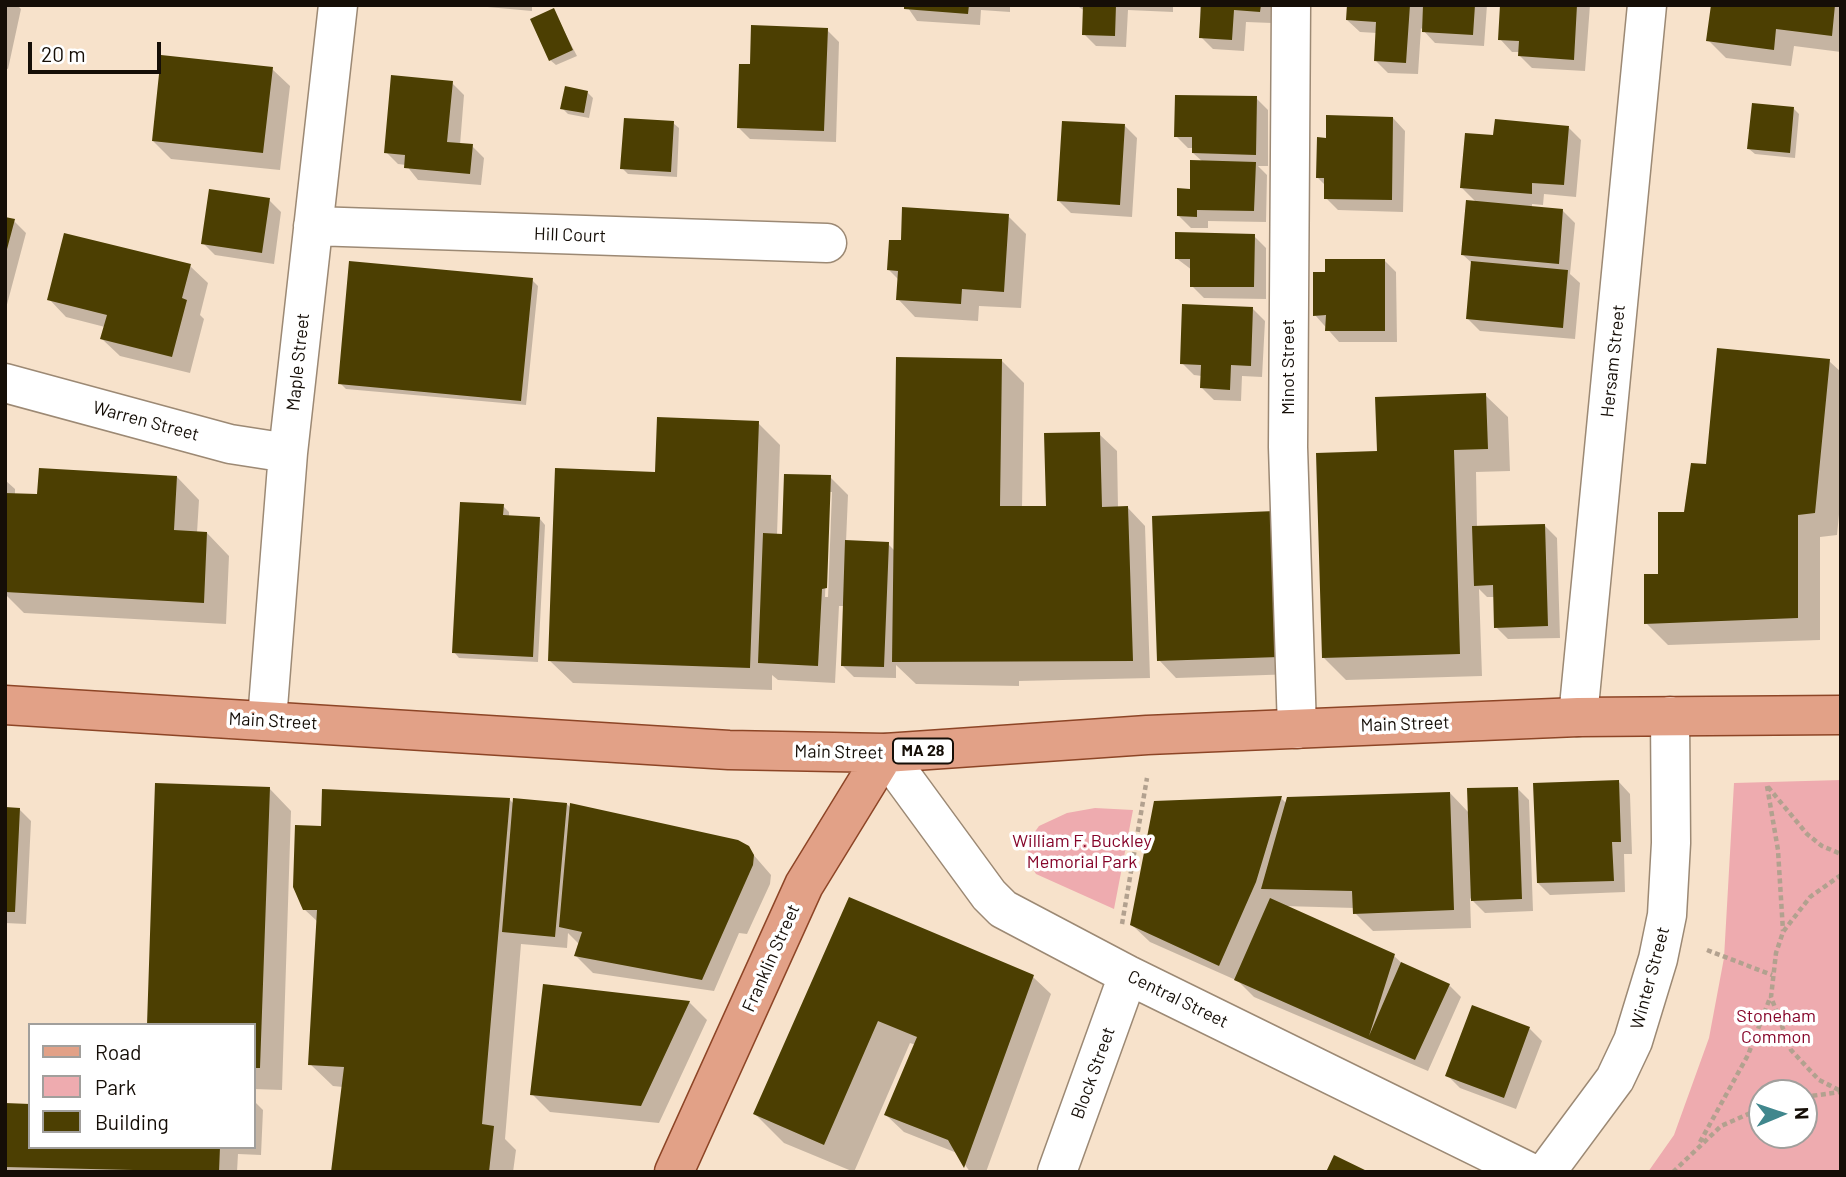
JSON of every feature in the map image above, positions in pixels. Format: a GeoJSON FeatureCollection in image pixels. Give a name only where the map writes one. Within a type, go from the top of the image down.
{"type":"FeatureCollection","features":[{"type":"Feature","properties":{"kind":"main road","name":"Main Street"},"geometry":{"type":"LineString","coordinates":[[5,705],[729,750],[885,753],[1147,735],[1578,717],[1841,715]]}},
{"type":"Feature","properties":{"kind":"main road","name":"Franklin Street"},"geometry":{"type":"LineString","coordinates":[[674,1172],[804,886],[885,753]]}},
{"type":"Feature","properties":{"kind":"street","name":"Maple Street"},"geometry":{"type":"LineString","coordinates":[[267,720],[288,453],[338,5]]}},
{"type":"Feature","properties":{"kind":"street","name":"Minot Street"},"geometry":{"type":"LineString","coordinates":[[1291,5],[1288,447],[1297,729]]}},
{"type":"Feature","properties":{"kind":"street","name":"Hersam Street"},"geometry":{"type":"LineString","coordinates":[[1578,717],[1647,5]]}},
{"type":"Feature","properties":{"kind":"street","name":"Hill Court"},"geometry":{"type":"LineString","coordinates":[[313,226],[827,243]]}},
{"type":"Feature","properties":{"kind":"street","name":"Warren Street"},"geometry":{"type":"LineString","coordinates":[[5,383],[230,444],[288,453]]}},
{"type":"Feature","properties":{"kind":"street","name":"Winter Street"},"geometry":{"type":"LineString","coordinates":[[1546,1172],[1615,1079],[1633,1041],[1658,959],[1670,867],[1670,716]]}},
{"type":"Feature","properties":{"kind":"street","name":"Central Street"},"geometry":{"type":"LineString","coordinates":[[885,753],[996,903],[1128,975],[1529,1172]]}},
{"type":"Feature","properties":{"kind":"street","name":"Block Street"},"geometry":{"type":"LineString","coordinates":[[1058,1172],[1128,975]]}},
{"type":"Feature","properties":{"kind":"path"},"geometry":{"type":"LineString","coordinates":[[1128,975],[1121,922],[1146,791],[1147,735]]}},
{"type":"Feature","properties":{"kind":"path"},"geometry":{"type":"LineString","coordinates":[[1700,1142],[1748,1055],[1771,997],[1772,975],[1783,932],[1778,850],[1767,786],[1807,834],[1822,846],[1841,854]]}},
{"type":"Feature","properties":{"kind":"path"},"geometry":{"type":"LineString","coordinates":[[1783,932],[1810,897],[1841,875]]}},
{"type":"Feature","properties":{"kind":"path"},"geometry":{"type":"LineString","coordinates":[[1707,950],[1772,975]]}},
{"type":"Feature","properties":{"kind":"path"},"geometry":{"type":"LineString","coordinates":[[1771,997],[1791,1050],[1819,1080],[1841,1091]]}},
{"type":"Feature","properties":{"kind":"path"},"geometry":{"type":"LineString","coordinates":[[1818,1095],[1841,1091]]}},
{"type":"Feature","properties":{"kind":"path"},"geometry":{"type":"LineString","coordinates":[[1674,1172],[1700,1142],[1721,1126],[1748,1114]]}},
{"type":"Feature","properties":{"kind":"green space","name":"Stoneham Common"},"geometry":{"type":"Polygon","coordinates":[[[1841,780],[1841,1172],[1648,1172],[1674,1135],[1709,1038],[1724,958],[1734,783],[1841,780]]]}},
{"type":"Feature","properties":{"kind":"green space","name":"William F. Buckley Memorial Park"},"geometry":{"type":"Polygon","coordinates":[[[1095,808],[1133,810],[1114,909],[1036,874],[1027,859],[1029,840],[1039,826],[1067,813],[1095,808]]]}},
{"type":"Feature","properties":{"kind":"building"},"geometry":{"type":"Polygon","coordinates":[[[904,5],[969,5],[968,14],[904,9],[904,5]]]}},
{"type":"Feature","properties":{"kind":"building"},"geometry":{"type":"Polygon","coordinates":[[[1083,5],[1116,5],[1115,36],[1082,35],[1083,5]]]}},
{"type":"Feature","properties":{"kind":"building"},"geometry":{"type":"Polygon","coordinates":[[[1201,5],[1261,5],[1260,12],[1234,10],[1232,40],[1199,38],[1201,5]]]}},
{"type":"Feature","properties":{"kind":"building"},"geometry":{"type":"Polygon","coordinates":[[[1347,5],[1410,5],[1406,63],[1374,61],[1376,22],[1346,20],[1347,5]]]}},
{"type":"Feature","properties":{"kind":"building"},"geometry":{"type":"Polygon","coordinates":[[[1423,5],[1475,5],[1473,35],[1422,32],[1423,5]]]}},
{"type":"Feature","properties":{"kind":"building"},"geometry":{"type":"Polygon","coordinates":[[[1500,5],[1577,5],[1574,60],[1518,56],[1519,41],[1498,40],[1500,5]]]}},
{"type":"Feature","properties":{"kind":"building"},"geometry":{"type":"Polygon","coordinates":[[[1711,5],[1835,5],[1832,36],[1776,29],[1774,50],[1706,41],[1711,5]]]}},
{"type":"Feature","properties":{"kind":"building"},"geometry":{"type":"Polygon","coordinates":[[[554,8],[573,50],[549,61],[530,19],[554,8]]]}},
{"type":"Feature","properties":{"kind":"building"},"geometry":{"type":"Polygon","coordinates":[[[751,25],[828,28],[824,131],[737,128],[739,64],[750,64],[751,25]]]}},
{"type":"Feature","properties":{"kind":"building"},"geometry":{"type":"Polygon","coordinates":[[[161,55],[273,67],[263,153],[152,141],[161,55]]]}},
{"type":"Feature","properties":{"kind":"building"},"geometry":{"type":"Polygon","coordinates":[[[391,75],[453,81],[447,142],[473,144],[470,174],[404,168],[405,155],[384,153],[391,75]]]}},
{"type":"Feature","properties":{"kind":"building"},"geometry":{"type":"Polygon","coordinates":[[[565,86],[588,91],[584,113],[560,109],[565,86]]]}},
{"type":"Feature","properties":{"kind":"building"},"geometry":{"type":"Polygon","coordinates":[[[1175,95],[1257,96],[1256,155],[1192,153],[1192,137],[1174,137],[1175,95]]]}},
{"type":"Feature","properties":{"kind":"building"},"geometry":{"type":"Polygon","coordinates":[[[1752,103],[1794,107],[1790,153],[1747,149],[1752,103]]]}},
{"type":"Feature","properties":{"kind":"building"},"geometry":{"type":"Polygon","coordinates":[[[1326,115],[1393,117],[1392,200],[1324,199],[1324,178],[1316,178],[1317,137],[1326,138],[1326,115]]]}},
{"type":"Feature","properties":{"kind":"building"},"geometry":{"type":"Polygon","coordinates":[[[624,118],[674,121],[671,172],[620,169],[624,118]]]}},
{"type":"Feature","properties":{"kind":"building"},"geometry":{"type":"Polygon","coordinates":[[[1495,119],[1569,126],[1564,185],[1532,183],[1532,194],[1460,188],[1465,133],[1493,135],[1495,119]]]}},
{"type":"Feature","properties":{"kind":"building"},"geometry":{"type":"Polygon","coordinates":[[[1062,121],[1125,124],[1120,205],[1057,201],[1062,121]]]}},
{"type":"Feature","properties":{"kind":"building"},"geometry":{"type":"Polygon","coordinates":[[[1190,160],[1256,162],[1254,211],[1197,210],[1197,217],[1177,216],[1177,188],[1190,189],[1190,160]]]}},
{"type":"Feature","properties":{"kind":"building"},"geometry":{"type":"Polygon","coordinates":[[[209,189],[270,198],[262,253],[201,244],[209,189]]]}},
{"type":"Feature","properties":{"kind":"building"},"geometry":{"type":"Polygon","coordinates":[[[1466,200],[1563,209],[1559,264],[1461,255],[1466,200]]]}},
{"type":"Feature","properties":{"kind":"building"},"geometry":{"type":"Polygon","coordinates":[[[902,207],[1009,214],[1004,292],[962,289],[961,304],[896,300],[898,271],[887,270],[889,240],[901,240],[902,207]]]}},
{"type":"Feature","properties":{"kind":"building"},"geometry":{"type":"Polygon","coordinates":[[[5,217],[15,219],[6,253],[5,253],[5,217]]]}},
{"type":"Feature","properties":{"kind":"building"},"geometry":{"type":"Polygon","coordinates":[[[1175,232],[1255,234],[1254,287],[1190,287],[1190,259],[1175,259],[1175,232]]]}},
{"type":"Feature","properties":{"kind":"building"},"geometry":{"type":"Polygon","coordinates":[[[64,233],[191,264],[182,298],[187,300],[172,357],[100,339],[107,315],[47,300],[64,233]]]}},
{"type":"Feature","properties":{"kind":"building"},"geometry":{"type":"Polygon","coordinates":[[[1325,259],[1385,259],[1385,331],[1325,331],[1326,315],[1313,316],[1313,272],[1325,272],[1325,259]]]}},
{"type":"Feature","properties":{"kind":"building"},"geometry":{"type":"Polygon","coordinates":[[[349,261],[533,278],[521,401],[338,384],[349,261]]]}},
{"type":"Feature","properties":{"kind":"building"},"geometry":{"type":"Polygon","coordinates":[[[1471,261],[1568,270],[1563,328],[1466,319],[1471,261]]]}},
{"type":"Feature","properties":{"kind":"building"},"geometry":{"type":"Polygon","coordinates":[[[1182,304],[1253,307],[1251,366],[1231,365],[1230,390],[1200,388],[1201,365],[1180,364],[1182,304]]]}},
{"type":"Feature","properties":{"kind":"building"},"geometry":{"type":"Polygon","coordinates":[[[1717,348],[1830,359],[1815,513],[1798,515],[1798,618],[1644,624],[1644,574],[1658,574],[1658,512],[1684,512],[1691,463],[1706,464],[1717,348]]]}},
{"type":"Feature","properties":{"kind":"building"},"geometry":{"type":"Polygon","coordinates":[[[896,357],[1002,359],[1000,506],[1046,506],[1044,433],[1100,432],[1102,507],[1128,506],[1133,661],[892,662],[896,357]]]}},
{"type":"Feature","properties":{"kind":"building"},"geometry":{"type":"Polygon","coordinates":[[[1486,393],[1488,449],[1454,450],[1460,654],[1322,658],[1316,453],[1377,451],[1375,397],[1486,393]]]}},
{"type":"Feature","properties":{"kind":"building"},"geometry":{"type":"Polygon","coordinates":[[[657,417],[759,421],[750,668],[548,661],[555,468],[655,472],[657,417]]]}},
{"type":"Feature","properties":{"kind":"building"},"geometry":{"type":"Polygon","coordinates":[[[39,468],[177,476],[174,530],[207,532],[204,603],[5,592],[5,493],[37,494],[39,468]]]}},
{"type":"Feature","properties":{"kind":"building"},"geometry":{"type":"Polygon","coordinates":[[[784,474],[831,475],[827,588],[822,589],[818,666],[758,663],[763,533],[782,534],[784,474]]]}},
{"type":"Feature","properties":{"kind":"building"},"geometry":{"type":"Polygon","coordinates":[[[460,502],[504,504],[503,515],[540,517],[533,657],[452,653],[460,502]]]}},
{"type":"Feature","properties":{"kind":"building"},"geometry":{"type":"Polygon","coordinates":[[[1275,511],[1279,657],[1157,661],[1152,516],[1275,511]]]}},
{"type":"Feature","properties":{"kind":"building"},"geometry":{"type":"Polygon","coordinates":[[[1545,524],[1548,626],[1494,628],[1493,585],[1474,586],[1472,526],[1545,524]]]}},
{"type":"Feature","properties":{"kind":"building"},"geometry":{"type":"Polygon","coordinates":[[[845,540],[889,542],[884,667],[841,666],[845,540]]]}},
{"type":"Feature","properties":{"kind":"building"},"geometry":{"type":"Polygon","coordinates":[[[1619,780],[1621,842],[1612,842],[1614,881],[1537,883],[1533,783],[1619,780]]]}},
{"type":"Feature","properties":{"kind":"building"},"geometry":{"type":"Polygon","coordinates":[[[155,783],[270,787],[260,1068],[256,1068],[256,1023],[147,1023],[155,783]]]}},
{"type":"Feature","properties":{"kind":"building"},"geometry":{"type":"Polygon","coordinates":[[[1518,787],[1522,899],[1471,901],[1467,788],[1518,787]]]}},
{"type":"Feature","properties":{"kind":"building"},"geometry":{"type":"Polygon","coordinates":[[[322,789],[510,798],[482,1124],[494,1126],[489,1172],[331,1172],[344,1067],[308,1065],[317,910],[303,910],[293,887],[295,825],[321,826],[322,789]]]}},
{"type":"Feature","properties":{"kind":"building"},"geometry":{"type":"Polygon","coordinates":[[[1450,792],[1454,910],[1353,914],[1352,891],[1261,889],[1287,797],[1450,792]]]}},
{"type":"Feature","properties":{"kind":"building"},"geometry":{"type":"Polygon","coordinates":[[[1282,796],[1256,882],[1219,966],[1130,925],[1154,801],[1282,796]]]}},
{"type":"Feature","properties":{"kind":"building"},"geometry":{"type":"Polygon","coordinates":[[[513,798],[567,803],[555,937],[502,932],[513,798]]]}},
{"type":"Feature","properties":{"kind":"building"},"geometry":{"type":"Polygon","coordinates":[[[570,803],[738,840],[749,846],[754,855],[753,865],[702,980],[574,956],[582,932],[559,927],[570,803]]]}},
{"type":"Feature","properties":{"kind":"building"},"geometry":{"type":"Polygon","coordinates":[[[5,807],[20,808],[15,912],[5,912],[5,807]]]}},
{"type":"Feature","properties":{"kind":"building"},"geometry":{"type":"Polygon","coordinates":[[[849,897],[1034,975],[964,1168],[948,1140],[884,1115],[917,1037],[878,1021],[824,1145],[753,1114],[849,897]]]}},
{"type":"Feature","properties":{"kind":"building"},"geometry":{"type":"Polygon","coordinates":[[[1270,898],[1395,954],[1369,1036],[1401,962],[1450,984],[1415,1060],[1234,980],[1270,898]]]}},
{"type":"Feature","properties":{"kind":"building"},"geometry":{"type":"Polygon","coordinates":[[[543,984],[690,1001],[641,1106],[530,1095],[543,984]]]}},
{"type":"Feature","properties":{"kind":"building"},"geometry":{"type":"Polygon","coordinates":[[[1472,1005],[1530,1027],[1504,1098],[1445,1076],[1472,1005]]]}},
{"type":"Feature","properties":{"kind":"building"},"geometry":{"type":"Polygon","coordinates":[[[5,1103],[28,1104],[28,1149],[220,1149],[219,1172],[5,1167],[5,1103]]]}},
{"type":"Feature","properties":{"kind":"building"},"geometry":{"type":"Polygon","coordinates":[[[1334,1155],[1369,1172],[1326,1172],[1334,1155]]]}}]}
